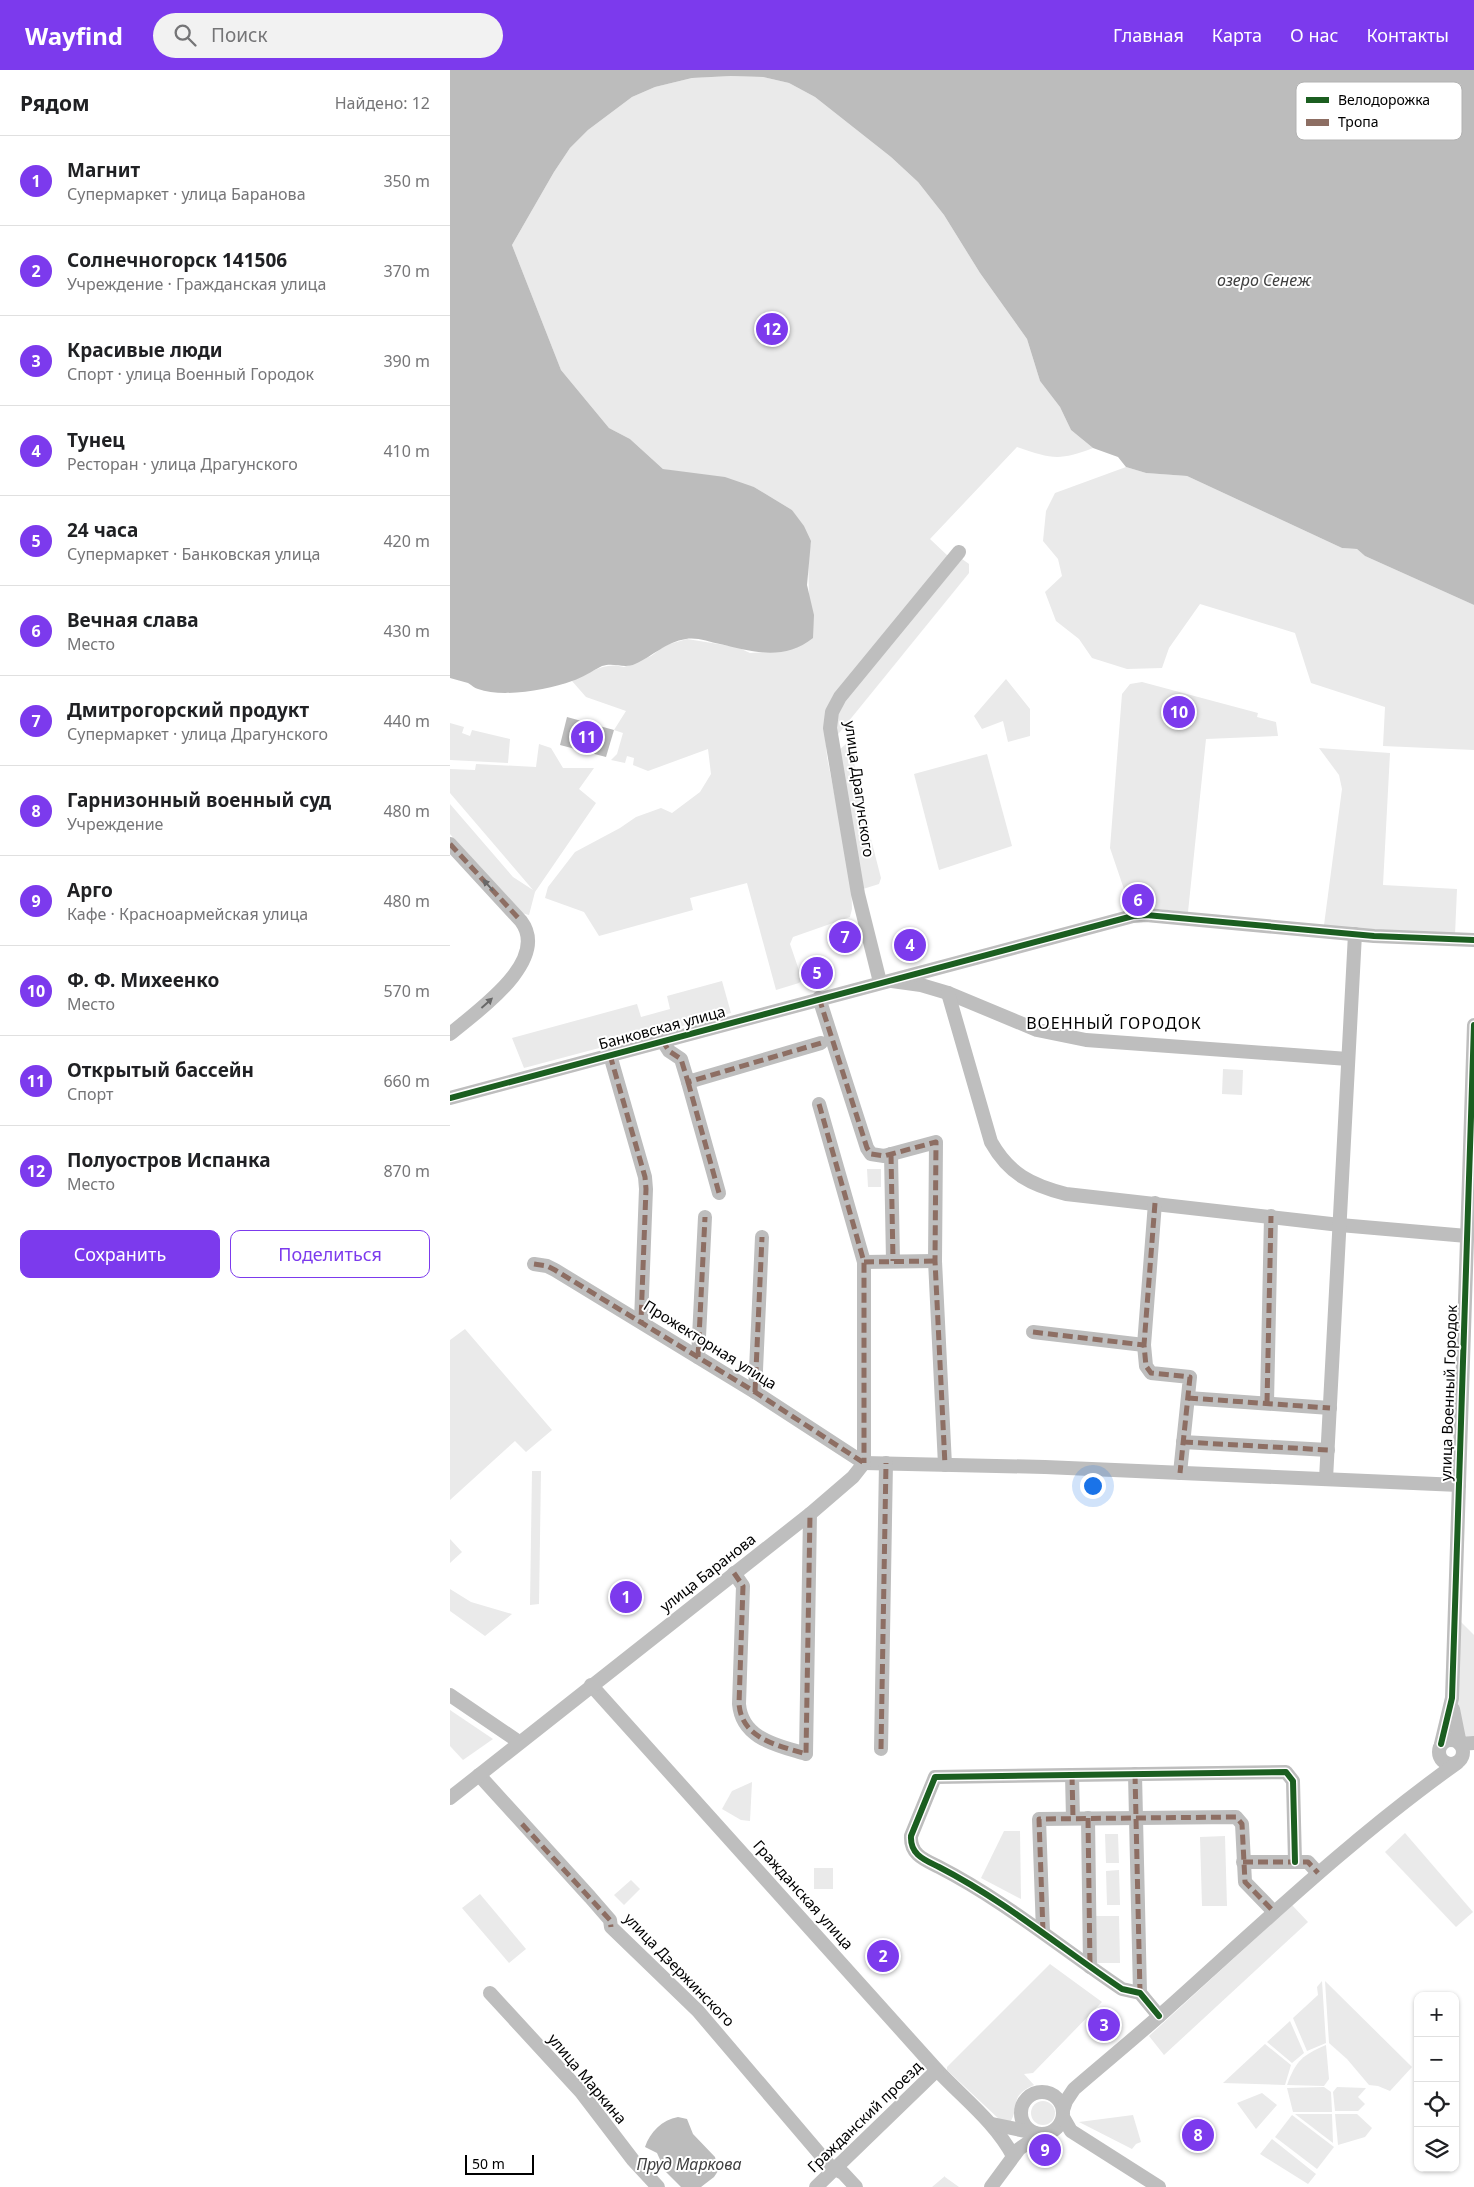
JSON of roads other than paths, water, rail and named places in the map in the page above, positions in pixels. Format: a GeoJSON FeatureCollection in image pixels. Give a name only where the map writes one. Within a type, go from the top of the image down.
{"type":"FeatureCollection","features":[{"type":"Feature","properties":{"kind":"street","name":"улица Драгунского"},"geometry":{"type":"LineString","coordinates":[[884,981],[858,894],[830,728],[831,717],[840,697],[959,552]]}},
{"type":"Feature","properties":{"kind":"street"},"geometry":{"type":"LineString","coordinates":[[450,1034],[493,998],[519,970],[528,942],[526,928],[521,921],[451,848]]}},
{"type":"Feature","properties":{"kind":"street","name":"Банковская улица"},"geometry":{"type":"LineString","coordinates":[[450,1098],[819,998],[1139,915],[1355,934],[1474,940]]}},
{"type":"Feature","properties":{"kind":"street"},"geometry":{"type":"LineString","coordinates":[[1326,1479],[1355,934]]}},
{"type":"Feature","properties":{"kind":"street"},"geometry":{"type":"LineString","coordinates":[[884,981],[920,985],[948,993],[1037,1030],[1086,1040],[1348,1059]]}},
{"type":"Feature","properties":{"kind":"street"},"geometry":{"type":"LineString","coordinates":[[948,993],[991,1142],[1000,1158],[1013,1172],[1032,1183],[1066,1194],[1340,1225],[1467,1236]]}},
{"type":"Feature","properties":{"kind":"street"},"geometry":{"type":"LineString","coordinates":[[819,998],[867,1148],[871,1154],[878,1156],[891,1154],[936,1142],[935,1261],[945,1465]]}},
{"type":"Feature","properties":{"kind":"street","name":"улица Военный Городок"},"geometry":{"type":"LineString","coordinates":[[1418,1790],[1440,1750],[1452,1698],[1474,1025]]}},
{"type":"Feature","properties":{"kind":"street"},"geometry":{"type":"LineString","coordinates":[[662,1040],[669,1051],[681,1058],[719,1193]]}},
{"type":"Feature","properties":{"kind":"street"},"geometry":{"type":"LineString","coordinates":[[688,1082],[821,1043]]}},
{"type":"Feature","properties":{"kind":"street"},"geometry":{"type":"LineString","coordinates":[[610,1054],[646,1189],[641,1321]]}},
{"type":"Feature","properties":{"kind":"street"},"geometry":{"type":"LineString","coordinates":[[819,1104],[864,1262],[864,1463],[1180,1473],[1459,1485]]}},
{"type":"Feature","properties":{"kind":"street"},"geometry":{"type":"LineString","coordinates":[[891,1154],[893,1261]]}},
{"type":"Feature","properties":{"kind":"street"},"geometry":{"type":"LineString","coordinates":[[1155,1203],[1144,1345],[1146,1366],[1151,1373],[1190,1377],[1180,1473]]}},
{"type":"Feature","properties":{"kind":"street"},"geometry":{"type":"LineString","coordinates":[[1267,1403],[1271,1216]]}},
{"type":"Feature","properties":{"kind":"street"},"geometry":{"type":"LineString","coordinates":[[698,1357],[705,1217]]}},
{"type":"Feature","properties":{"kind":"street"},"geometry":{"type":"LineString","coordinates":[[755,1392],[762,1237]]}},
{"type":"Feature","properties":{"kind":"street"},"geometry":{"type":"LineString","coordinates":[[864,1262],[935,1261]]}},
{"type":"Feature","properties":{"kind":"street","name":"Прожекторная улица"},"geometry":{"type":"LineString","coordinates":[[534,1264],[547,1266],[555,1270],[641,1321],[864,1463]]}},
{"type":"Feature","properties":{"kind":"street"},"geometry":{"type":"LineString","coordinates":[[1033,1332],[1144,1345]]}},
{"type":"Feature","properties":{"kind":"street"},"geometry":{"type":"LineString","coordinates":[[1188,1398],[1330,1408]]}},
{"type":"Feature","properties":{"kind":"street"},"geometry":{"type":"LineString","coordinates":[[1183,1442],[1328,1450]]}},
{"type":"Feature","properties":{"kind":"street","name":"улица Баранова"},"geometry":{"type":"LineString","coordinates":[[450,1798],[810,1514],[853,1477],[864,1463]]}},
{"type":"Feature","properties":{"kind":"street"},"geometry":{"type":"LineString","coordinates":[[881,1749],[886,1464]]}},
{"type":"Feature","properties":{"kind":"street"},"geometry":{"type":"LineString","coordinates":[[734,1573],[743,1586],[739,1704],[743,1721],[748,1729],[765,1741],[806,1754],[810,1514]]}},
{"type":"Feature","properties":{"kind":"street","name":"Гражданская улица"},"geometry":{"type":"LineString","coordinates":[[591,1685],[937,2070],[992,2124],[1016,2152]]}},
{"type":"Feature","properties":{"kind":"street"},"geometry":{"type":"LineString","coordinates":[[450,1695],[519,1742]]}},
{"type":"Feature","properties":{"kind":"street"},"geometry":{"type":"LineString","coordinates":[[1452,1698],[1467,1744],[1459,1762]]}},
{"type":"Feature","properties":{"kind":"street"},"geometry":{"type":"LineString","coordinates":[[505,1732],[509,1743],[505,1754]]}},
{"type":"Feature","properties":{"kind":"street"},"geometry":{"type":"LineString","coordinates":[[1459,1762],[1446,1763],[1440,1750],[1451,1740],[1467,1744]]}},
{"type":"Feature","properties":{"kind":"street"},"geometry":{"type":"LineString","coordinates":[[1063,2114],[1066,2101],[1074,2089],[1159,2016],[1318,1873],[1418,1790],[1474,1750]]}},
{"type":"Feature","properties":{"kind":"street"},"geometry":{"type":"LineString","coordinates":[[1159,2016],[1140,1993],[1122,1989],[976,1887],[918,1856],[912,1847],[911,1836],[935,1777],[1286,1772],[1294,1781],[1295,1862]]}},
{"type":"Feature","properties":{"kind":"street"},"geometry":{"type":"LineString","coordinates":[[1135,1774],[1140,1993]]}},
{"type":"Feature","properties":{"kind":"street","name":"улица Дзержинского"},"geometry":{"type":"LineString","coordinates":[[479,1775],[590,1896],[610,1920],[611,1927],[698,2011],[830,2166],[856,2187]]}},
{"type":"Feature","properties":{"kind":"street"},"geometry":{"type":"LineString","coordinates":[[1072,1775],[1073,1818]]}},
{"type":"Feature","properties":{"kind":"street"},"geometry":{"type":"LineString","coordinates":[[1043,1932],[1039,1819],[1236,1817],[1242,1824],[1245,1882],[1274,1912]]}},
{"type":"Feature","properties":{"kind":"street"},"geometry":{"type":"LineString","coordinates":[[1088,1818],[1090,1967]]}},
{"type":"Feature","properties":{"kind":"street"},"geometry":{"type":"LineString","coordinates":[[1243,1862],[1308,1862],[1318,1873]]}},
{"type":"Feature","properties":{"kind":"street","name":"улица Маркина"},"geometry":{"type":"LineString","coordinates":[[490,1993],[581,2092],[633,2160],[658,2187]]}},
{"type":"Feature","properties":{"kind":"street","name":"Гражданский проезд"},"geometry":{"type":"LineString","coordinates":[[816,2187],[836,2170],[937,2070]]}},
{"type":"Feature","properties":{"kind":"street"},"geometry":{"type":"LineString","coordinates":[[1033,2127],[1022,2109],[1028,2098],[1039,2093],[1051,2094],[1074,2089]]}},
{"type":"Feature","properties":{"kind":"street"},"geometry":{"type":"LineString","coordinates":[[1051,2094],[1058,2099],[1071,2131]]}},
{"type":"Feature","properties":{"kind":"street"},"geometry":{"type":"LineString","coordinates":[[991,2187],[1033,2127],[1063,2114]]}},
{"type":"Feature","properties":{"kind":"street"},"geometry":{"type":"LineString","coordinates":[[992,2124],[1006,2128],[1018,2125],[1071,2131],[1159,2187]]}},
{"type":"Feature","properties":{"kind":"water","name":"озеро Сенеж"},"geometry":{"type":"Polygon","coordinates":[[[450,70],[1474,70],[1474,605],[1365,556],[1357,549],[1342,548],[1187,476],[1146,473],[1126,467],[1118,457],[1093,448],[1071,430],[1060,407],[1040,381],[1027,339],[980,273],[944,215],[918,182],[891,157],[815,97],[789,83],[763,77],[692,78],[655,87],[632,97],[588,130],[570,148],[554,172],[512,245],[561,370],[609,428],[630,439],[663,469],[725,477],[754,487],[792,510],[804,526],[811,541],[807,585],[814,615],[813,638],[791,650],[768,653],[744,650],[699,639],[686,639],[672,643],[635,664],[602,666],[572,681],[525,692],[488,692],[477,689],[468,683],[450,678],[450,70]]]}},
{"type":"Feature","properties":{"kind":"water"},"geometry":{"type":"Polygon","coordinates":[[[567,717],[614,730],[606,757],[560,745],[567,717]]]}},
{"type":"Feature","properties":{"kind":"water","name":"Пруд Маркова"},"geometry":{"type":"Polygon","coordinates":[[[678,2117],[687,2119],[693,2134],[715,2157],[718,2171],[714,2177],[701,2187],[681,2187],[665,2171],[657,2153],[645,2147],[650,2136],[657,2128],[667,2121],[678,2117]]]}},
{"type":"Feature","properties":{"kind":"place","name":"Полуостров Испанка"},"geometry":{"type":"Point","coordinates":[772,329]}},
{"type":"Feature","properties":{"kind":"place","name":"Ф. Ф. Михеенко"},"geometry":{"type":"Point","coordinates":[1179,712]}},
{"type":"Feature","properties":{"kind":"place","name":"Открытый бассейн"},"geometry":{"type":"Point","coordinates":[587,737]}},
{"type":"Feature","properties":{"kind":"place","name":"Вечная слава"},"geometry":{"type":"Point","coordinates":[1138,900]}},
{"type":"Feature","properties":{"kind":"place","name":"Дмитрогорский продукт"},"geometry":{"type":"Point","coordinates":[845,937]}},
{"type":"Feature","properties":{"kind":"place","name":"Тунец"},"geometry":{"type":"Point","coordinates":[910,945]}},
{"type":"Feature","properties":{"kind":"place","name":"24 часа"},"geometry":{"type":"Point","coordinates":[817,973]}},
{"type":"Feature","properties":{"kind":"place","name":"Магнит"},"geometry":{"type":"Point","coordinates":[626,1597]}},
{"type":"Feature","properties":{"kind":"place","name":"Солнечногорск 141506"},"geometry":{"type":"Point","coordinates":[883,1956]}},
{"type":"Feature","properties":{"kind":"place","name":"Красивые люди"},"geometry":{"type":"Point","coordinates":[1104,2025]}},
{"type":"Feature","properties":{"kind":"place","name":"Гарнизонный военный суд"},"geometry":{"type":"Point","coordinates":[1198,2135]}},
{"type":"Feature","properties":{"kind":"place","name":"Арго"},"geometry":{"type":"Point","coordinates":[1045,2150]}},
{"type":"Feature","properties":{"kind":"district","name":"ВОЕННЫЙ ГОРОДОК"},"geometry":{"type":"Point","coordinates":[1114,1023]}}]}
